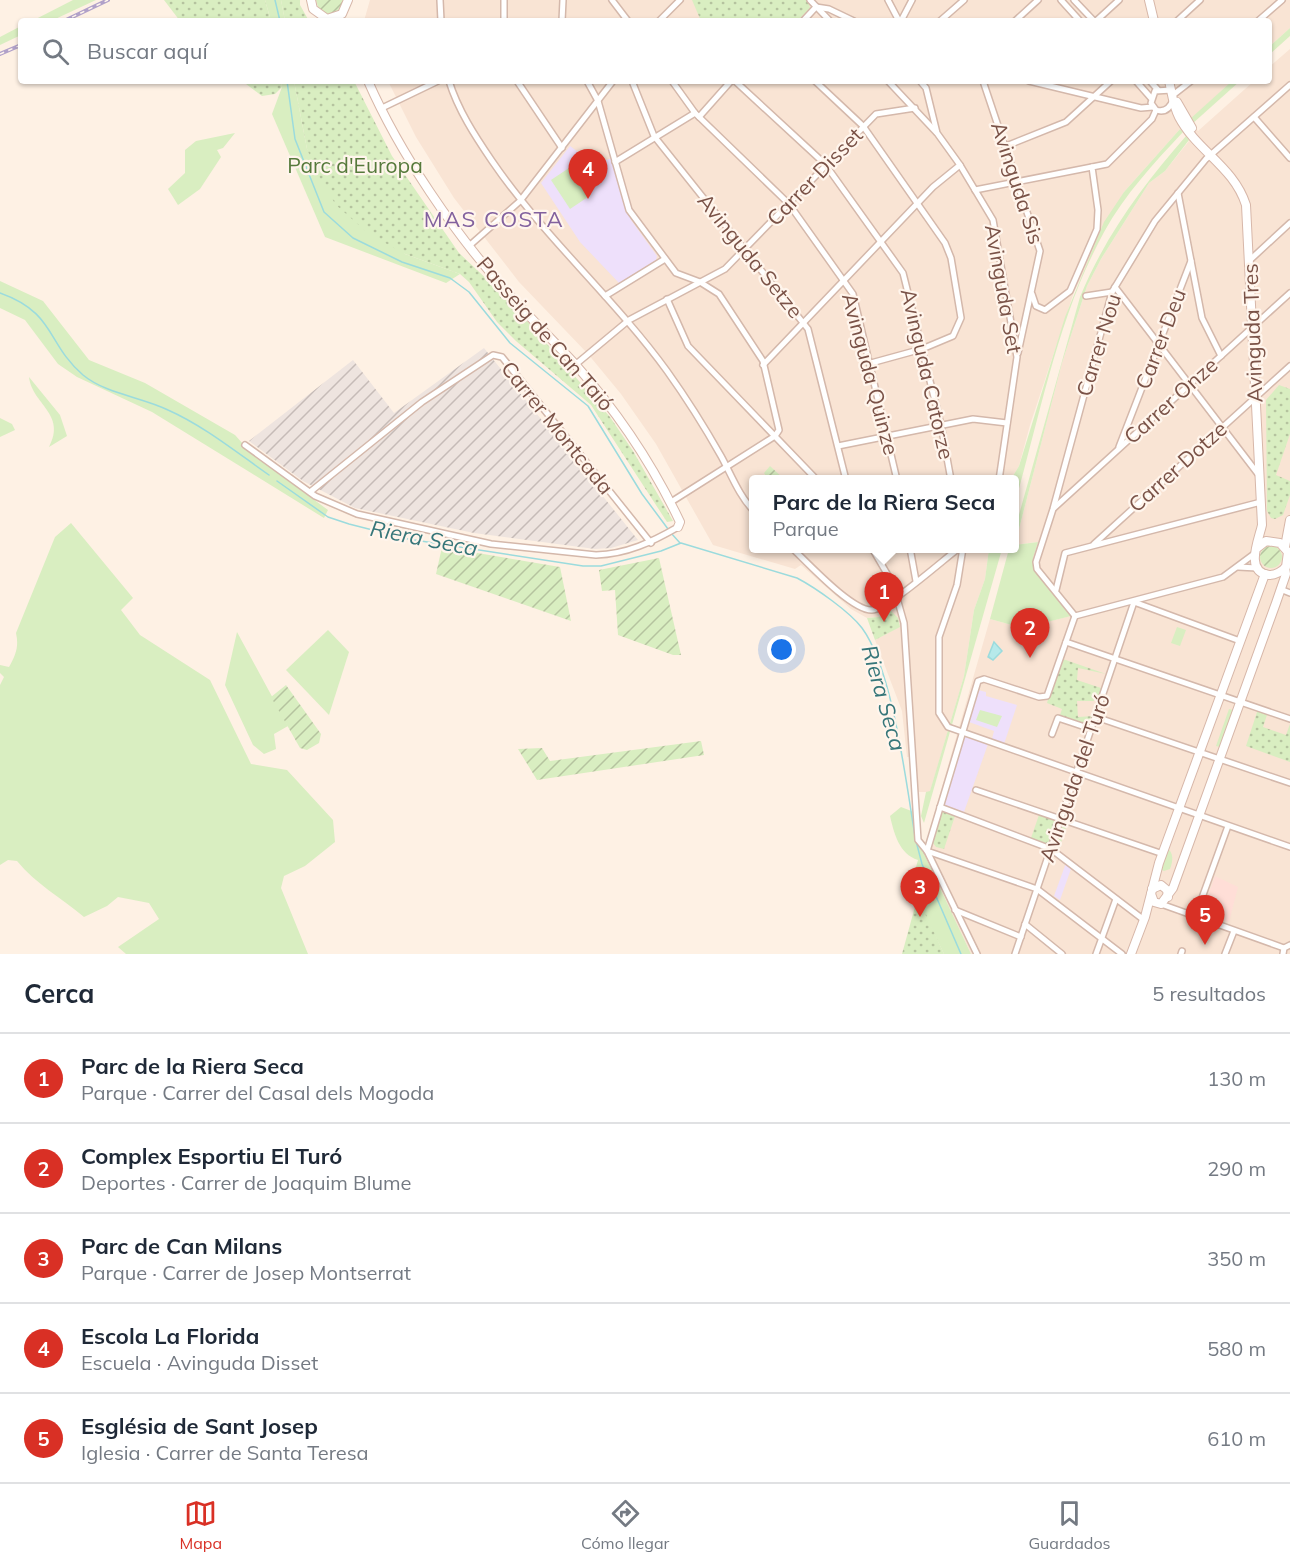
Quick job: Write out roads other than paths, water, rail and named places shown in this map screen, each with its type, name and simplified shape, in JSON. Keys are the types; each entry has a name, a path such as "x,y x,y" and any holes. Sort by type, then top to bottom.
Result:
{"main road":[{"path":"311,0 319,15 325,18"},
{"path":"341,18 348,0"},
{"path":"1149,0 1153,18"},
{"name":"Passeig de Can Taió","path":"370,84 416,170 469,246 508,293 575,365 624,426 671,502 680,522 678,527"},
{"name":"Avinguda Tres","path":"1170,84 1175,106 1184,124 1195,140 1212,153 1231,174 1242,194 1248,216 1262,525 1255,551"},
{"path":"1287,565 1276,574 1264,574 1257,568 1255,551 1263,542 1273,540 1289,523"},
{"path":"1145,919 1173,888 1280,590 1287,565 1289,523"},
{"path":"1262,525 1273,540 1287,549"},
{"path":"1131,954 1145,919 1151,891 1179,808 1264,574"},
{"path":"1151,891 1161,885 1167,890 1167,897"},
{"path":"1151,891 1159,904"}],"street":[{"path":"440,0 441,18"},
{"path":"504,0 504,18"},
{"path":"562,18 563,0"},
{"path":"612,0 626,18"},
{"path":"661,18 672,2 680,0"},
{"path":"810,0 827,18"},
{"path":"888,0 898,18"},
{"path":"902,18 912,0"},
{"path":"943,18 964,0"},
{"path":"1018,18 1038,0"},
{"path":"1060,0 1077,18"},
{"path":"1074,0 1092,18"},
{"path":"1098,18 1119,0"},
{"path":"1179,18 1200,0"},
{"path":"1261,18 1282,0"},
{"path":"806,18 816,7"},
{"path":"816,7 830,9 848,18"},
{"path":"382,108 432,84"},
{"path":"450,84 472,130 520,201 628,320 693,407 749,504"},
{"path":"519,84 562,147"},
{"path":"588,84 598,101 629,210 676,273 700,282 719,294 763,365 779,430 775,436 671,502"},
{"path":"469,246 520,201 611,84"},
{"name":"Avinguda Setze","path":"633,84 656,139 808,329 845,475"},
{"name":"Avinguda Quinze","path":"674,84 697,115 789,204 853,294 896,475"},
{"path":"615,162 697,115 730,84"},
{"name":"Avinguda Catorze","path":"736,84 825,164 903,273 941,424 950,475"},
{"path":"818,84 863,126 919,202 945,243 951,258 961,318 953,336 921,349 871,363"},
{"path":"891,84 937,133"},
{"name":"Avinguda Set","path":"923,84 926,88 937,133 960,165 993,220 1017,357 1000,475"},
{"name":"Avinguda Sis","path":"984,84 1040,251 1017,357"},
{"path":"1041,84 1142,108 1166,110 1173,94 1187,84"},
{"path":"1006,146 1066,122 1107,84"},
{"path":"975,190 1107,164 1152,119 1154,109 1151,98 1139,84"},
{"path":"1153,84 1158,90 1173,94"},
{"name":"Carrer Nou","path":"1075,616 1037,569 1036,562 1053,509 1113,289 1155,221 1212,153 1290,85"},
{"path":"1151,98 1158,90"},
{"name":"Carrer Disset","path":"575,365 628,320 725,269 825,164 880,111 915,108"},
{"path":"1254,117 1290,158"},
{"path":"763,365 919,202 960,165"},
{"path":"1031,293 1036,306 1045,310 1070,291 1077,281 1099,221 1092,167"},
{"path":"1178,193 1202,318 1221,356"},
{"path":"1250,260 1290,222"},
{"path":"605,296 665,259"},
{"name":"Carrer Deu","path":"1118,450 1191,261"},
{"path":"1086,296 1113,289 1260,475"},
{"name":"Carrer Onze","path":"1053,509 1290,293"},
{"path":"668,299 688,346 812,475"},
{"name":"Carrer Montcada","path":"310,492 422,402 493,355 502,357 651,543"},
{"name":"Carrer Dotze","path":"1094,544 1290,366"},
{"path":"838,446 888,434 973,419 1007,423"},
{"path":"245,445 278,473 310,492 357,514 491,544 612,555 651,543 678,527"},
{"path":"1056,590 1065,554 1094,544 1261,502"},
{"path":"925,848 940,807 978,681 984,679 1039,697 1047,696 1075,616 1221,577 1255,551"},
{"path":"797,553 861,608 879,609 955,553"},
{"path":"874,553 898,597 904,623 918,840 925,848 977,954"},
{"path":"911,553 916,581"},
{"path":"961,553 957,585 939,637 939,712 948,728 1290,848"},
{"path":"1236,567 1257,568"},
{"path":"1280,590 1290,593"},
{"path":"1134,602 1240,641"},
{"name":"Avinguda del Turó","path":"1015,954 1134,602"},
{"path":"1066,642 1290,719"},
{"path":"1096,717 1290,783"},
{"path":"1052,734 1058,718 1092,729"},
{"path":"976,790 1163,854"},
{"path":"940,807 1051,849 1145,919"},
{"path":"1195,918 1228,826"},
{"path":"925,848 1037,889 1122,954"},
{"path":"1096,954 1116,899"},
{"path":"1159,904 1234,931 1287,946"},
{"path":"955,910 1021,938"},
{"path":"1026,924 1062,954"},
{"path":"1225,954 1234,931"}],"water":[{"path":"994,642 1002,651 993,660 988,657"}],"waterway":[{"path":"275,0 279,18"},
{"path":"287,84 295,139 324,212 353,238 402,262 450,278 469,292 510,343 588,406 642,494 668,529"},
{"name":"Riera Seca","path":"0,293 18,301 41,319 62,352 83,375 102,387 181,416 269,475"},
{"name":"Riera Seca","path":"277,481 328,517 408,539 583,566 601,566 661,551 681,543 797,578 823,594 849,615 862,628 873,647 882,671 897,728 915,836"},
{"path":"671,533 680,543"},
{"name":"Riera Seca","path":"916,841 922,864 961,954"}],"railway":[{"path":"70,18 108,0"},
{"path":"0,54 18,46"}],"place":[{"name":"Escola La Florida","path":"588,199"},
{"name":"Parc de la Riera Seca","path":"884,622"},
{"name":"Complex Esportiu El Turó","path":"1030,658"},
{"name":"Parc de Can Milans","path":"920,917"},
{"name":"Església de Sant Josep","path":"1205,945"}],"district":[{"name":"MAS COSTA","path":"494,219"}],"park label":[{"name":"Parc d'Europa","path":"355,166"}]}
